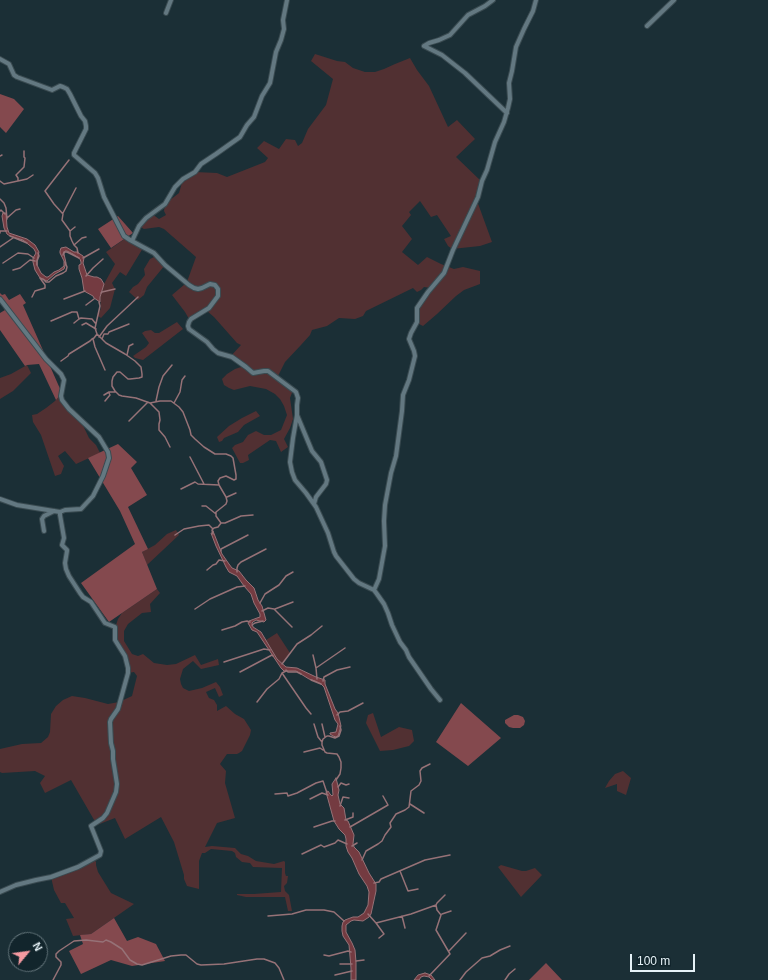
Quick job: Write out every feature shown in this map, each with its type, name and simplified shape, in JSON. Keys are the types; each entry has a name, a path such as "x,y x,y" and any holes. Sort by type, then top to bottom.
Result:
{"street":[{"path":"166,13 171,0"},
{"path":"132,241 139,226 146,218 165,204 175,187 183,179 195,172 201,164 240,137 254,117 262,96 270,83 276,52 282,40 284,29 283,20 287,0"},
{"path":"494,0 468,16 450,35 424,46 442,55 465,73 507,113"},
{"path":"374,590 379,579 385,546 385,505 396,456 402,411 402,398 409,380 415,356 409,339 417,322 417,308 446,270 453,250 478,198 495,142 507,113 510,99 509,83 516,47 534,11 536,0"},
{"path":"647,26 674,0"},
{"path":"0,59 9,64 14,75 17,77 52,90 60,86 67,89 85,121 86,126 74,155 98,178 102,194 124,236 154,253 165,265 194,288 198,289 210,284 215,285 218,296 209,308 188,322 189,329 207,342 218,353 232,357 253,373 268,371 296,392 298,398 296,405 297,415 312,451 321,462 327,480 326,484 316,497 314,504"},
{"path":"0,299 46,359 61,374 64,380 61,396 62,400 69,409 99,437 109,456 103,476 93,496 79,510 65,510 60,512 17,505 0,499"},
{"path":"297,415 292,438 290,462 292,472 296,480 314,504 328,533 336,556 354,579 374,590 384,604 400,642 440,700"},
{"path":"44,531 42,519 44,516 54,511"},
{"path":"0,892 16,885 50,877 78,866 100,855 101,851 91,826 103,818 107,813 116,792 117,784 111,743 110,722 118,709 128,668 124,656 115,640 115,627 106,623 98,614 91,602 83,598 69,576 65,563 67,550 62,545 64,538 60,512"}],"shaded area":[{"path":"315,54 345,62 353,68 365,72 375,72 410,58 429,86 448,127 457,120 475,139 456,157 481,181 476,198 492,242 480,246 452,249 448,246 444,239 451,236 437,215 431,217 420,201 409,212 411,215 402,226 412,239 402,252 418,265 427,257 454,269 463,267 480,271 480,284 464,290 423,326 415,322 415,314 431,288 424,287 417,292 413,288 366,311 363,316 355,319 339,318 327,326 312,330 310,335 285,362 277,378 293,390 290,398 293,419 284,439 288,447 281,452 276,441 270,440 248,455 249,460 240,463 232,448 243,442 248,435 256,431 264,435 271,435 281,430 287,415 284,406 275,394 266,389 250,386 234,390 224,385 222,379 227,374 244,366 230,357 241,345 237,343 207,311 193,321 189,319 172,295 185,284 196,257 164,229 159,227 144,229 139,226 152,214 159,219 166,215 164,211 165,204 179,193 183,179 195,172 217,173 227,177 265,162 268,158 257,148 264,141 279,149 286,139 295,140 298,146 302,143 308,129 326,105 333,79 311,61"},
{"path":"0,94 14,99 24,109 6,133 0,127"},
{"path":"3,213 6,213 9,233 27,239 35,245 39,252 37,265 41,273 46,277 64,266 64,261 60,253 61,248 66,247 83,256 83,263 87,275 101,279 104,284 100,302 84,291 79,269 79,265 81,264 80,259 67,251 65,251 64,254 66,263 64,269 47,281 40,278 35,270 33,262 33,258 36,253 34,249 23,240 7,234 4,228"},
{"path":"118,216 133,233 111,248 98,229"},
{"path":"126,238 143,248 126,276 120,272 112,283 115,289 110,308 101,318 98,316 101,308 100,297 104,284 115,264 106,252"},
{"path":"156,256 165,265 147,287 144,295 138,300 129,292 145,275 144,269 150,259"},
{"path":"0,293 2,295 5,294 9,300 20,294 26,303 23,305 61,391 56,400 39,364 25,366 0,330 0,313 5,310 0,302"},
{"path":"177,322 183,329 143,360 133,356 146,347 149,343 142,333 151,330 155,333 159,333"},
{"path":"27,365 31,373 13,391 0,399 0,378"},
{"path":"60,395 80,419 89,438 96,445 100,453 76,464 65,451 58,456 64,466 61,474 55,476 41,435 33,422 32,415 37,414 46,408"},
{"path":"256,411 260,416 244,425 238,432 224,438 219,442 217,437 229,426"},
{"path":"118,444 137,462 131,468 147,495 128,507 148,549 142,552 157,589 109,622 81,583 135,544 120,511 88,458"},
{"path":"176,530 179,535 147,565 142,552 155,545 167,534"},
{"path":"213,531 222,554 229,564 232,568 239,571 254,588 266,620 264,622 256,620 252,623 253,627 261,632 277,659 286,667 297,668 325,680 325,684 338,713 341,726 338,736 336,737 330,734 336,732 338,724 335,720 324,687 296,671 284,671 257,632 252,630 248,623 249,621 260,617 260,614 251,594 237,576 229,572 226,567 211,533 213,533"},
{"path":"157,589 160,593 150,604 151,612 142,613 128,624 124,631 124,641 132,654 138,656 143,654 154,663 167,665 176,664 195,655 201,665 218,659 219,665 201,669 193,661 183,669 180,679 181,684 183,688 189,691 202,688 216,682 223,695 219,697 215,688 206,692 209,698 214,700 217,705 217,711 226,706 235,714 244,719 251,730 242,751 237,754 227,754 220,764 226,771 225,783 235,818 217,823 205,847 212,846 235,848 241,854 256,861 274,864 284,861 285,873 286,876 288,876 287,883 284,886 285,891 289,895 292,911 288,911 285,897 246,897 237,895 281,892 282,868 253,867 250,863 242,862 232,851 211,849 205,853 202,853 199,861 199,889 187,886 174,842 161,817 125,839 115,818 97,825 71,780 45,793 40,783 45,776 35,771 0,772 0,749 22,744 41,743 48,737 50,732 51,714 56,706 63,700 72,696 108,704 119,702 132,696 137,676 134,672 128,673 124,658 115,642 114,631 118,619 122,613"},
{"path":"277,633 290,653 282,663 277,659 266,640"},
{"path":"461,703 501,738 468,766 436,742"},
{"path":"373,713 381,737 399,727 412,730 414,741 409,746 393,750 380,751 366,723 368,715"},
{"path":"514,715 523,717 525,721 524,725 520,728 509,727 505,723 505,720"},
{"path":"623,771 631,778 626,795 617,791 617,784 605,788 615,774"},
{"path":"336,778 340,804 344,808 346,820 348,821 354,835 354,847 359,852 376,884 376,891 369,917 363,921 351,921 346,925 346,932 355,950 356,980 351,980 349,945 343,936 342,926 345,920 358,917 364,913 368,905 369,892 348,852 345,835 334,821 326,792 328,791 332,796 333,795 332,784"},
{"path":"94,859 98,872 111,893 134,904 91,934 73,936 66,919 74,918 65,903 61,903 54,890 51,877"},
{"path":"501,865 522,871 535,868 542,875 521,897 498,867"},
{"path":"114,918 127,941 138,937 156,944 165,961 132,966 111,960 81,974 69,951 83,944 80,935 91,934"},
{"path":"546,963 562,980 529,980"},
{"path":"425,973 431,975 435,980 424,976 419,980 414,980 418,975"}],"waterway":[{"path":"18,181 16,175 24,167 24,151"},
{"path":"69,160 45,191 63,214 62,220 70,231 70,236 77,248 78,253"},
{"path":"0,181 4,184 27,179 33,175"},
{"path":"63,213 76,188"},
{"path":"0,199 6,208 7,219"},
{"path":"7,218 16,210 20,209"},
{"path":"0,211 1,210 5,214"},
{"path":"70,231 75,227"},
{"path":"0,233 0,231 7,231"},
{"path":"10,236 27,243"},
{"path":"74,245 82,238 86,237"},
{"path":"0,247 13,238"},
{"path":"83,258 99,249"},
{"path":"63,255 64,252 67,252 79,258"},
{"path":"3,263 18,253 28,254 34,258"},
{"path":"37,265 39,256 38,253"},
{"path":"86,276 103,259"},
{"path":"13,270 20,268 30,260 35,261"},
{"path":"43,279 46,282 49,282 56,276 66,271 67,267 65,262"},
{"path":"32,297 35,291 45,288 45,285 40,278 42,279"},
{"path":"101,293 115,289"},
{"path":"64,299 85,291"},
{"path":"99,337 107,326 138,297"},
{"path":"86,305 94,299"},
{"path":"99,302 100,306 95,328 97,334 106,343 125,354 141,367 142,377 139,378 128,379 120,372 117,372 112,381 112,386 115,391 119,395 136,398 150,403 171,401 183,412 191,435 195,439 215,454 226,454 233,458 236,479 234,480 226,476 220,478 218,481 227,501 226,504 216,512 216,516 221,523 218,527 212,530 213,534"},
{"path":"51,321 72,312 77,312 79,319 92,319 96,324"},
{"path":"74,323 79,319"},
{"path":"82,325 86,323 96,329"},
{"path":"102,339 104,334 108,334 109,332 129,324"},
{"path":"61,361 69,354 90,341 97,334"},
{"path":"93,339 105,370"},
{"path":"127,355 129,346 133,344"},
{"path":"156,401 163,376 172,365"},
{"path":"174,403 180,392 182,380 185,376"},
{"path":"104,395 109,392 116,392"},
{"path":"105,401 110,395 109,393"},
{"path":"129,421 148,402"},
{"path":"150,403 159,412 159,430 165,437 170,447"},
{"path":"190,457 204,484"},
{"path":"181,489 195,482 198,484 219,485"},
{"path":"227,497 236,493"},
{"path":"202,506 206,506 216,514"},
{"path":"221,523 225,523 241,516 253,515"},
{"path":"175,535 184,529 199,526 209,525 213,529"},
{"path":"221,551 221,549 248,535"},
{"path":"237,572 238,565 241,562 266,549"},
{"path":"207,570 219,560 225,561"},
{"path":"260,603 265,594 279,585 286,576 293,572"},
{"path":"195,609 210,599 237,587 245,586"},
{"path":"275,609 293,602"},
{"path":"262,611 268,608 274,609 292,627"},
{"path":"252,625 263,621"},
{"path":"222,630 242,622 250,622"},
{"path":"282,664 297,644 322,626"},
{"path":"317,679 316,668 345,648"},
{"path":"224,662 264,649 270,650"},
{"path":"240,672 272,655 273,656"},
{"path":"313,655 316,668"},
{"path":"323,681 324,677 337,670 350,667"},
{"path":"286,670 288,672 297,672 301,674"},
{"path":"257,702 267,689 279,679 282,673 286,671"},
{"path":"282,673 311,714"},
{"path":"311,680 321,684"},
{"path":"337,715 340,712 348,711 363,703"},
{"path":"314,724 318,737 322,742"},
{"path":"322,724 325,737"},
{"path":"336,780 340,774 341,762 337,754 325,752 322,742 327,736 335,738 339,736 341,730 340,726"},
{"path":"304,752 320,748 323,750"},
{"path":"362,860 366,851 382,841 391,827 390,823 396,814 409,807 411,791 419,785 421,781 420,771 422,768 430,764"},
{"path":"275,794 287,793 288,796 323,781 327,793"},
{"path":"338,787 341,783 346,785 349,784"},
{"path":"310,799 322,793 328,795"},
{"path":"350,827 388,805 383,796"},
{"path":"340,806 343,797 349,798"},
{"path":"410,804 424,813"},
{"path":"345,820 353,817 353,813"},
{"path":"314,827 335,821"},
{"path":"302,854 321,845 324,847 335,843 338,840 347,844"},
{"path":"352,846 357,843"},
{"path":"374,883 425,860 450,855"},
{"path":"400,871 408,891 418,889"},
{"path":"368,914 376,923 411,914 436,905 445,895"},
{"path":"429,976 450,954 436,930 441,915 437,910 436,905"},
{"path":"268,916 292,914 306,910 324,910 334,912 344,921"},
{"path":"442,914 451,911"},
{"path":"402,916 405,928"},
{"path":"376,923 384,934 379,938"},
{"path":"449,951 466,933"},
{"path":"53,980 61,965 61,962 56,957 56,954 74,941 86,940 103,942 106,940 111,942 122,949 130,960 142,965 171,956 181,955 186,955 197,964 201,965 264,959 275,963 284,980"},
{"path":"460,980 466,972 482,958 490,956 510,946"},
{"path":"324,955 329,956 348,951 351,952"},
{"path":"356,961 364,960"},
{"path":"340,964 352,964"},
{"path":"505,980 515,969"},
{"path":"335,975 352,971"}]}
